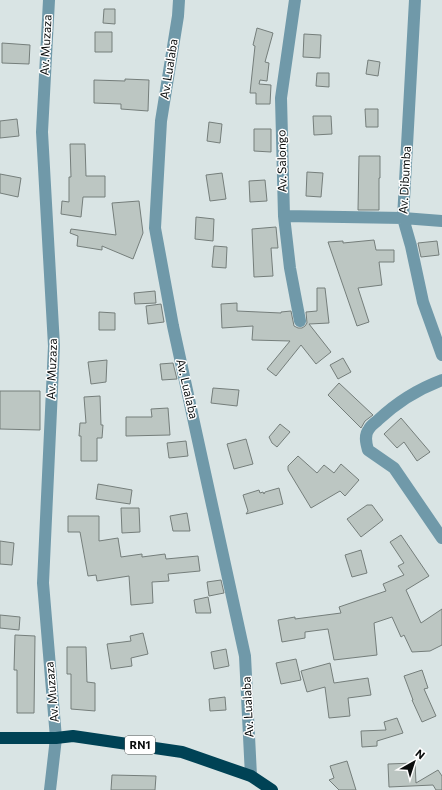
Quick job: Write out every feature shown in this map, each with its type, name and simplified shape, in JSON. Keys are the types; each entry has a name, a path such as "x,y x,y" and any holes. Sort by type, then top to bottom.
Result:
{"highway":[{"name":"RN1","path":"0,738 56,738 73,736 182,752 251,776 272,790"}],"street":[{"name":"Av. Muzaza","path":"49,0 42,132 54,346 43,583 56,738 50,790"},
{"name":"Av. Lualaba","path":"179,0 178,16 161,121 155,228 173,326 245,656 251,776"},
{"name":"Av. Salongo","path":"295,0 281,98 284,216 290,268 300,321"},
{"name":"Av. Dibumba","path":"415,0 403,218 411,246 423,302 442,355"},
{"path":"284,216 442,220"},
{"path":"442,380 405,398 384,414 368,429 366,439 368,450 394,468 442,538"}],"building":[{"path":"104,9 115,9 115,24 103,23"},
{"path":"257,28 273,33 265,62 269,63 267,81 260,80 259,84 271,85 270,104 256,104 256,93 250,93 255,46 253,45"},
{"path":"95,32 112,32 112,52 95,52"},
{"path":"304,34 321,35 320,58 303,57"},
{"path":"2,43 30,45 29,64 2,63"},
{"path":"368,60 380,62 378,76 366,74"},
{"path":"317,73 329,73 329,87 316,86"},
{"path":"125,79 149,80 148,111 121,109 121,104 94,103 94,80 125,81"},
{"path":"365,109 378,109 378,127 366,127"},
{"path":"313,116 331,116 332,134 314,135"},
{"path":"17,119 19,136 0,138 0,121"},
{"path":"209,122 222,124 220,143 207,141"},
{"path":"254,129 271,129 271,152 254,151"},
{"path":"70,144 85,144 86,176 105,176 105,197 83,197 81,217 61,214 62,201 69,202 69,177 71,177"},
{"path":"359,156 380,156 379,210 358,210"},
{"path":"307,172 323,173 321,197 306,196"},
{"path":"222,173 226,199 210,201 206,175"},
{"path":"0,174 21,178 18,197 0,193"},
{"path":"265,180 267,201 250,202 249,181"},
{"path":"139,201 143,233 133,259 102,246 102,250 77,246 78,236 70,233 71,229 116,235 112,203"},
{"path":"196,217 214,219 213,241 195,239"},
{"path":"276,227 278,248 271,248 273,276 254,277 252,229"},
{"path":"374,240 376,250 394,250 394,262 379,262 382,285 358,288 369,322 357,326 328,242 343,241 343,243"},
{"path":"437,241 439,255 421,257 418,243"},
{"path":"214,246 227,247 226,268 212,267"},
{"path":"317,288 325,288 329,323 309,324 331,352 316,364 301,345 276,376 267,369 290,341 252,340 253,326 222,328 221,304 237,303 237,311 281,313 291,311 294,326 302,328 307,323 306,312 317,311"},
{"path":"155,291 156,303 135,304 134,293"},
{"path":"161,304 164,322 148,324 146,306"},
{"path":"99,312 115,313 115,330 99,330"},
{"path":"343,358 351,372 338,379 330,365"},
{"path":"107,360 106,382 91,384 88,362"},
{"path":"173,363 177,379 162,380 160,364"},
{"path":"339,383 373,415 365,421 361,428 328,395"},
{"path":"213,388 239,390 237,406 211,403"},
{"path":"0,391 40,391 40,430 0,429"},
{"path":"100,396 101,425 103,425 102,438 97,438 97,461 81,461 81,436 79,436 80,423 86,423 84,397"},
{"path":"168,408 170,435 126,436 126,417 152,417 151,409"},
{"path":"401,418 430,452 417,461 404,442 397,448 384,434"},
{"path":"280,424 290,432 277,447 272,443 269,437"},
{"path":"246,439 253,464 234,469 227,444"},
{"path":"186,441 188,456 169,458 167,443"},
{"path":"298,456 317,473 324,465 334,473 341,464 359,480 345,496 340,491 311,508 288,470 288,466"},
{"path":"98,484 132,490 130,504 96,499"},
{"path":"279,488 283,504 246,514 248,511 243,495 259,490 260,493 263,492 264,494 265,492"},
{"path":"367,505 372,505 383,520 361,537 347,519"},
{"path":"121,508 139,508 140,532 122,533"},
{"path":"187,513 190,531 173,531 170,516"},
{"path":"68,516 99,516 99,541 118,538 121,557 142,554 142,557 165,554 166,559 198,556 200,571 168,574 169,581 152,582 153,603 131,605 129,576 97,581 96,575 88,576 80,532 68,532"},
{"path":"401,535 429,576 406,590 421,623 442,609 442,645 430,651 412,652 404,635 401,637 392,617 374,623 377,655 334,660 328,629 305,632 305,638 282,642 278,620 341,613 339,607 386,591 383,584 404,575 398,566 404,563 390,542"},
{"path":"0,541 14,543 12,565 0,564"},
{"path":"361,550 367,573 352,577 345,555"},
{"path":"221,580 224,593 209,596 207,582"},
{"path":"208,597 211,613 196,613 194,600"},
{"path":"0,615 20,617 19,630 0,628"},
{"path":"143,633 148,654 131,658 132,666 111,669 107,644 131,641 130,636"},
{"path":"15,635 35,636 34,713 17,713 17,670 14,670"},
{"path":"67,647 86,647 87,682 95,683 95,711 71,709 71,674 67,674"},
{"path":"226,649 229,666 214,669 211,652"},
{"path":"296,659 301,680 281,684 276,663"},
{"path":"330,663 334,683 368,678 371,695 348,698 350,716 329,718 325,687 307,692 301,671"},
{"path":"422,670 428,688 424,689 436,716 422,722 412,700 404,676"},
{"path":"225,697 226,710 210,711 209,699"},
{"path":"397,718 403,733 377,741 377,746 362,747 361,731 386,730 384,722"},
{"path":"347,761 356,790 339,790 329,780 334,778 330,766"},
{"path":"415,763 416,783 438,770 442,776 442,790 436,790 433,785 389,787 388,764"},
{"path":"112,775 156,776 155,790 111,790"}]}
